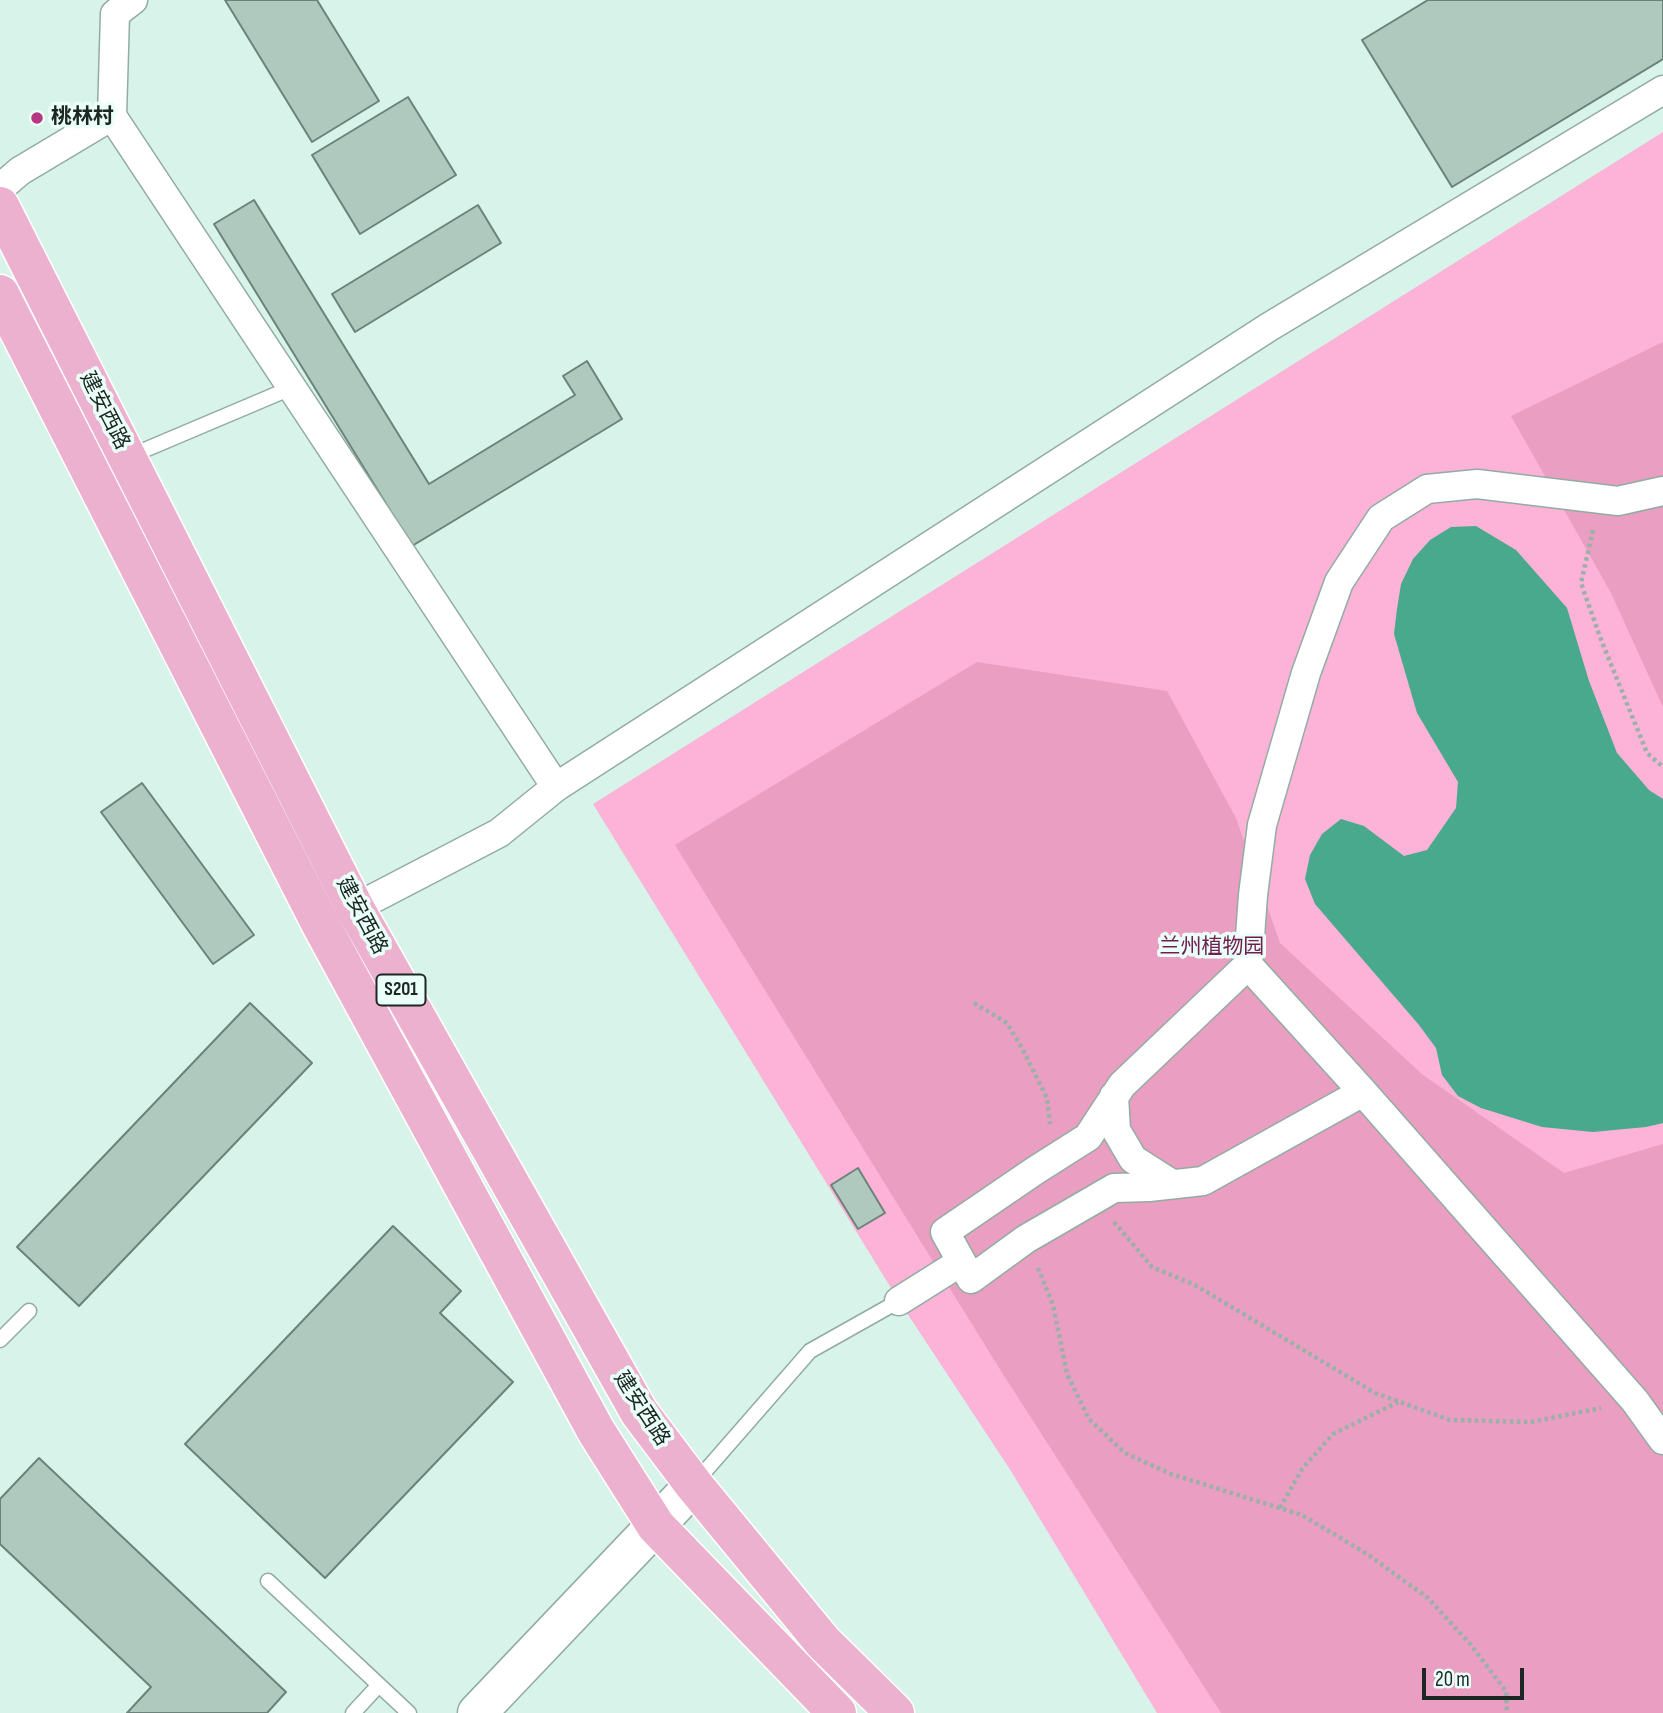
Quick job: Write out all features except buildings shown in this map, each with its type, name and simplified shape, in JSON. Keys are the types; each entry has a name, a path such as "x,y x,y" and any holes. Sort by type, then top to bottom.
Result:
{"main road":[{"name":"建安西路","path":"0,206 355,908 639,1412 694,1485 823,1642 895,1713"},
{"name":"建安西路","path":"0,294 320,923 596,1431 656,1526 837,1713"}],"street":[{"path":"133,0 115,14 112,117 556,787"},
{"path":"320,923 355,908 499,833 556,787 1269,327 1663,90"},
{"path":"0,188 20,172 112,117"},
{"path":"1363,1092 1203,1181 1114,1188 1026,1239 971,1279 945,1232 1088,1138 1122,1085 1248,965 1262,825 1306,673 1339,582 1381,518 1427,489 1477,484 1618,501 1663,491"},
{"path":"1248,965 1635,1401 1663,1440"},
{"path":"1114,1096 1116,1130 1133,1159 1172,1184"},
{"path":"899,1301 961,1262"},
{"path":"477,1713 694,1485"}],"lane":[{"path":"127,457 291,388"},
{"path":"694,1485 810,1351 899,1301"},
{"path":"0,1340 29,1311"},
{"path":"268,1581 409,1713"},
{"path":"353,1713 379,1686"}],"path":[{"path":"1600,499 1581,583 1647,753 1663,767"},
{"path":"974,1003 1007,1023 1047,1098 1050,1125 1036,1170"},
{"path":"1095,1199 1152,1267 1195,1285 1375,1393 1399,1402 1450,1420 1531,1422 1635,1401"},
{"path":"1026,1239 1053,1305 1067,1374 1089,1419 1125,1453 1171,1474 1302,1515 1367,1554 1428,1598 1470,1644 1506,1691 1507,1713"},
{"path":"1280,1508 1303,1469 1333,1434 1399,1402"}],"green space":[{"name":"兰州植物园","path":"1663,132 1663,1713 1157,1713 1011,1471 899,1301 593,804"},
{"path":"1663,342 1663,707 1611,593 1511,416"},
{"path":"977,662 1167,691 1236,818 1280,943 1423,1075 1564,1173 1663,1144 1663,1713 1221,1713 1001,1371 675,845"}],"shaded area":[{"path":"1476,526 1516,550 1567,608 1589,681 1617,753 1649,790 1663,799 1663,1123 1593,1132 1542,1127 1481,1108 1458,1096 1442,1075 1436,1048 1315,904 1305,879 1310,855 1322,834 1341,819 1364,826 1404,856 1427,850 1456,808 1458,782 1417,713 1394,634 1401,584 1413,559 1430,540 1451,527"}],"place":[{"name":"桃林村","path":"37,118"}]}
